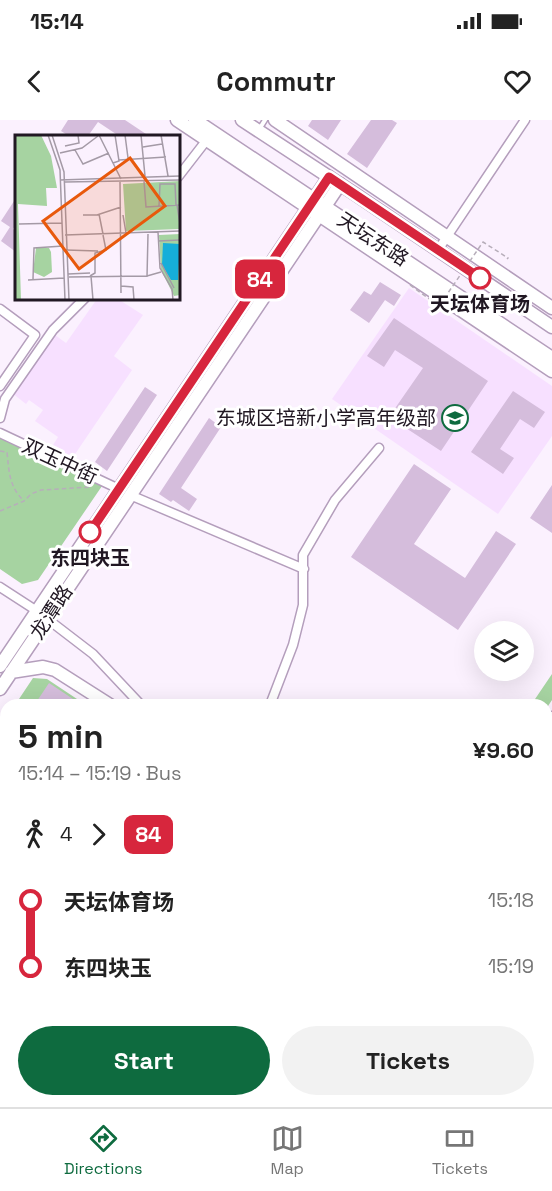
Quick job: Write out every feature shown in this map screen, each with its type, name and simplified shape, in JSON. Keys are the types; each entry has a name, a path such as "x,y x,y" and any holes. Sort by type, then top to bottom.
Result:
{"street":[{"path":"177,120 209,136 180,174"},
{"name":"天坛东路","path":"195,120 209,136 552,358"},
{"name":"天坛东路","path":"242,120 552,327"},
{"path":"275,120 552,308"},
{"path":"438,249 525,120"},
{"name":"龙潭路","path":"0,689 5,669 124,492 311,204 334,180"},
{"name":"龙潭路","path":"124,492 322,211 334,180"},
{"path":"322,211 552,371"},
{"path":"0,418 5,399 53,330 83,300"},
{"path":"0,309 35,335 0,386"},
{"name":"双玉中街","path":"0,433 124,492 304,569"},
{"path":"272,699 293,645 303,605 303,555 336,500 379,448"},
{"path":"0,587 42,615 93,654 136,699"},
{"path":"5,669 43,667 55,670 101,699"},
{"path":"126,688 139,699"}],"lane":[{"path":"258,131 265,120"}],"path":[{"path":"410,285 439,306 483,242 507,259"},
{"path":"0,451 7,452 10,481 16,493 24,501"},
{"path":"0,511 24,501 31,494 41,490 94,487 101,480"}],"shaded area":[{"name":"东城区培新小学高年级部","path":"409,288 552,386 552,436 498,514 332,399"},
{"path":"96,300 120,300 143,315 114,356 132,370 69,463 50,450 58,437 35,421 43,410 29,400 26,404 12,393 55,335 66,343"}],"green space":[{"path":"0,438 102,486 38,580 22,584 0,569"},
{"path":"552,674 552,699 535,699"},
{"path":"33,678 47,679 77,699 19,699"}],"building":[{"path":"68,120 125,120 148,135 118,135 98,122 89,135 67,135 61,131"},
{"path":"312,120 341,120 328,140 308,126"},
{"path":"371,120 392,120 397,123 367,168 347,154"},
{"path":"15,200 13,229 15,230 15,251 1,241 10,227 1,221"},
{"path":"380,282 401,295 394,306 385,300 369,323 350,310 364,291 371,295"},
{"path":"394,318 488,381 441,451 389,417 423,368 395,350 384,367 367,356"},
{"path":"145,387 157,395 107,471 95,462"},
{"path":"513,391 545,412 534,428 520,419 500,449 514,458 503,474 471,452"},
{"path":"209,418 221,427 181,488 197,499 189,511 159,494"},
{"path":"414,464 451,489 414,544 465,578 496,531 516,544 458,630 351,557"},
{"path":"552,485 552,533 530,518"},
{"path":"49,683 73,699 38,699"}],"bus line":[{"name":"84","path":"90,532 329,177 480,278"}],"place":[{"name":"天坛体育场","path":"480,278"},
{"name":"东城区培新小学高年级部","path":"455,418"},
{"name":"东四块玉","path":"90,532"}]}
